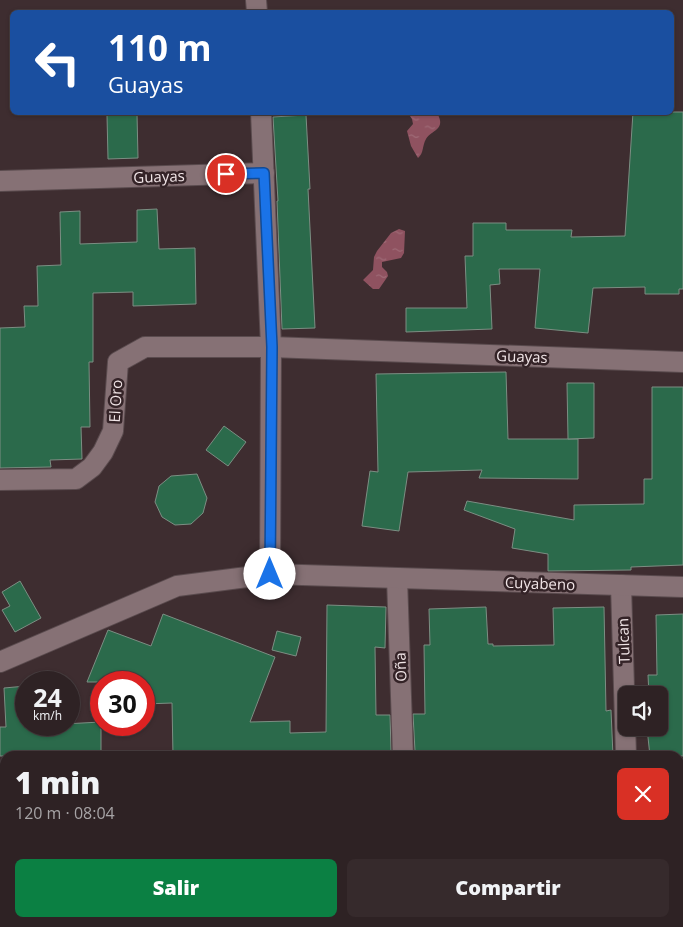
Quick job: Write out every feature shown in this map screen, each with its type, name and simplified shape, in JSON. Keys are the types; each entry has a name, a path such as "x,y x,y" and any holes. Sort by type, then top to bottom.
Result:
{"street":[{"path":"261,115 272,347 270,574"},
{"name":"Guayas","path":"0,181 264,173"},
{"name":"El Oro","path":"0,480 76,479 92,467 103,452 113,431 118,362 145,347 272,347"},
{"name":"Guayas","path":"272,347 683,362"},
{"name":"Cuyabeno","path":"0,662 177,586 270,574 683,587"},
{"name":"Oña","path":"398,578 403,751"},
{"name":"Tulcan","path":"621,585 626,751"}],"water":[{"path":"409,115 438,115 440,119 439,126 426,139 418,158 411,146 407,131 413,124"},
{"path":"399,229 405,231 404,253 401,258 382,262 382,267 388,276 379,289 373,289 363,280 373,270 374,257 377,251 391,233"}],"building":[{"path":"674,112 683,112 683,289 679,289 679,294 645,294 645,287 593,288 588,333 535,328 540,269 499,269 500,284 490,285 492,329 406,332 406,308 467,308 465,256 473,256 473,223 506,223 506,230 572,230 571,237 625,236 633,115 674,115"},
{"path":"107,115 137,115 138,158 108,159"},
{"path":"306,115 315,328 282,329 273,117"},
{"path":"157,209 159,249 195,248 196,304 133,306 133,292 93,293 93,362 89,362 90,427 81,427 82,459 50,460 51,467 0,468 0,328 25,327 24,306 38,306 37,266 61,265 60,212 80,211 80,244 137,242 137,210"},
{"path":"506,372 508,439 578,439 578,479 479,478 482,470 408,472 399,531 362,526 370,471 378,472 376,374"},
{"path":"567,383 594,383 594,438 568,439"},
{"path":"652,387 683,387 683,565 631,567 631,570 548,571 548,554 512,548 515,529 464,510 467,501 574,520 574,505 644,504 644,479 652,479"},
{"path":"224,426 246,442 228,466 206,450"},
{"path":"197,474 207,498 203,513 191,524 175,525 162,517 155,502 159,486 171,476"},
{"path":"20,581 41,618 15,632 2,610 10,606 2,592"},
{"path":"327,605 386,607 385,648 375,647 376,715 390,715 391,751 173,751 172,703 155,704 155,671 91,671 108,630 151,646 163,614 275,657 250,722 290,721 290,733 326,732"},
{"path":"486,607 488,644 493,644 493,646 554,645 553,608 604,607 606,711 611,710 613,751 415,751 413,714 425,714 424,645 430,645 429,609"},
{"path":"683,614 683,751 649,751 648,736 668,736 668,686 649,686 648,675 657,675 656,615"},
{"path":"277,631 301,637 296,656 272,650"},
{"path":"15,687 15,736 80,736 80,723 90,723 90,736 101,736 101,751 0,751 0,727 6,727 4,688"}],"route":[{"path":"226,174 264,173 272,347 270,574"}]}
